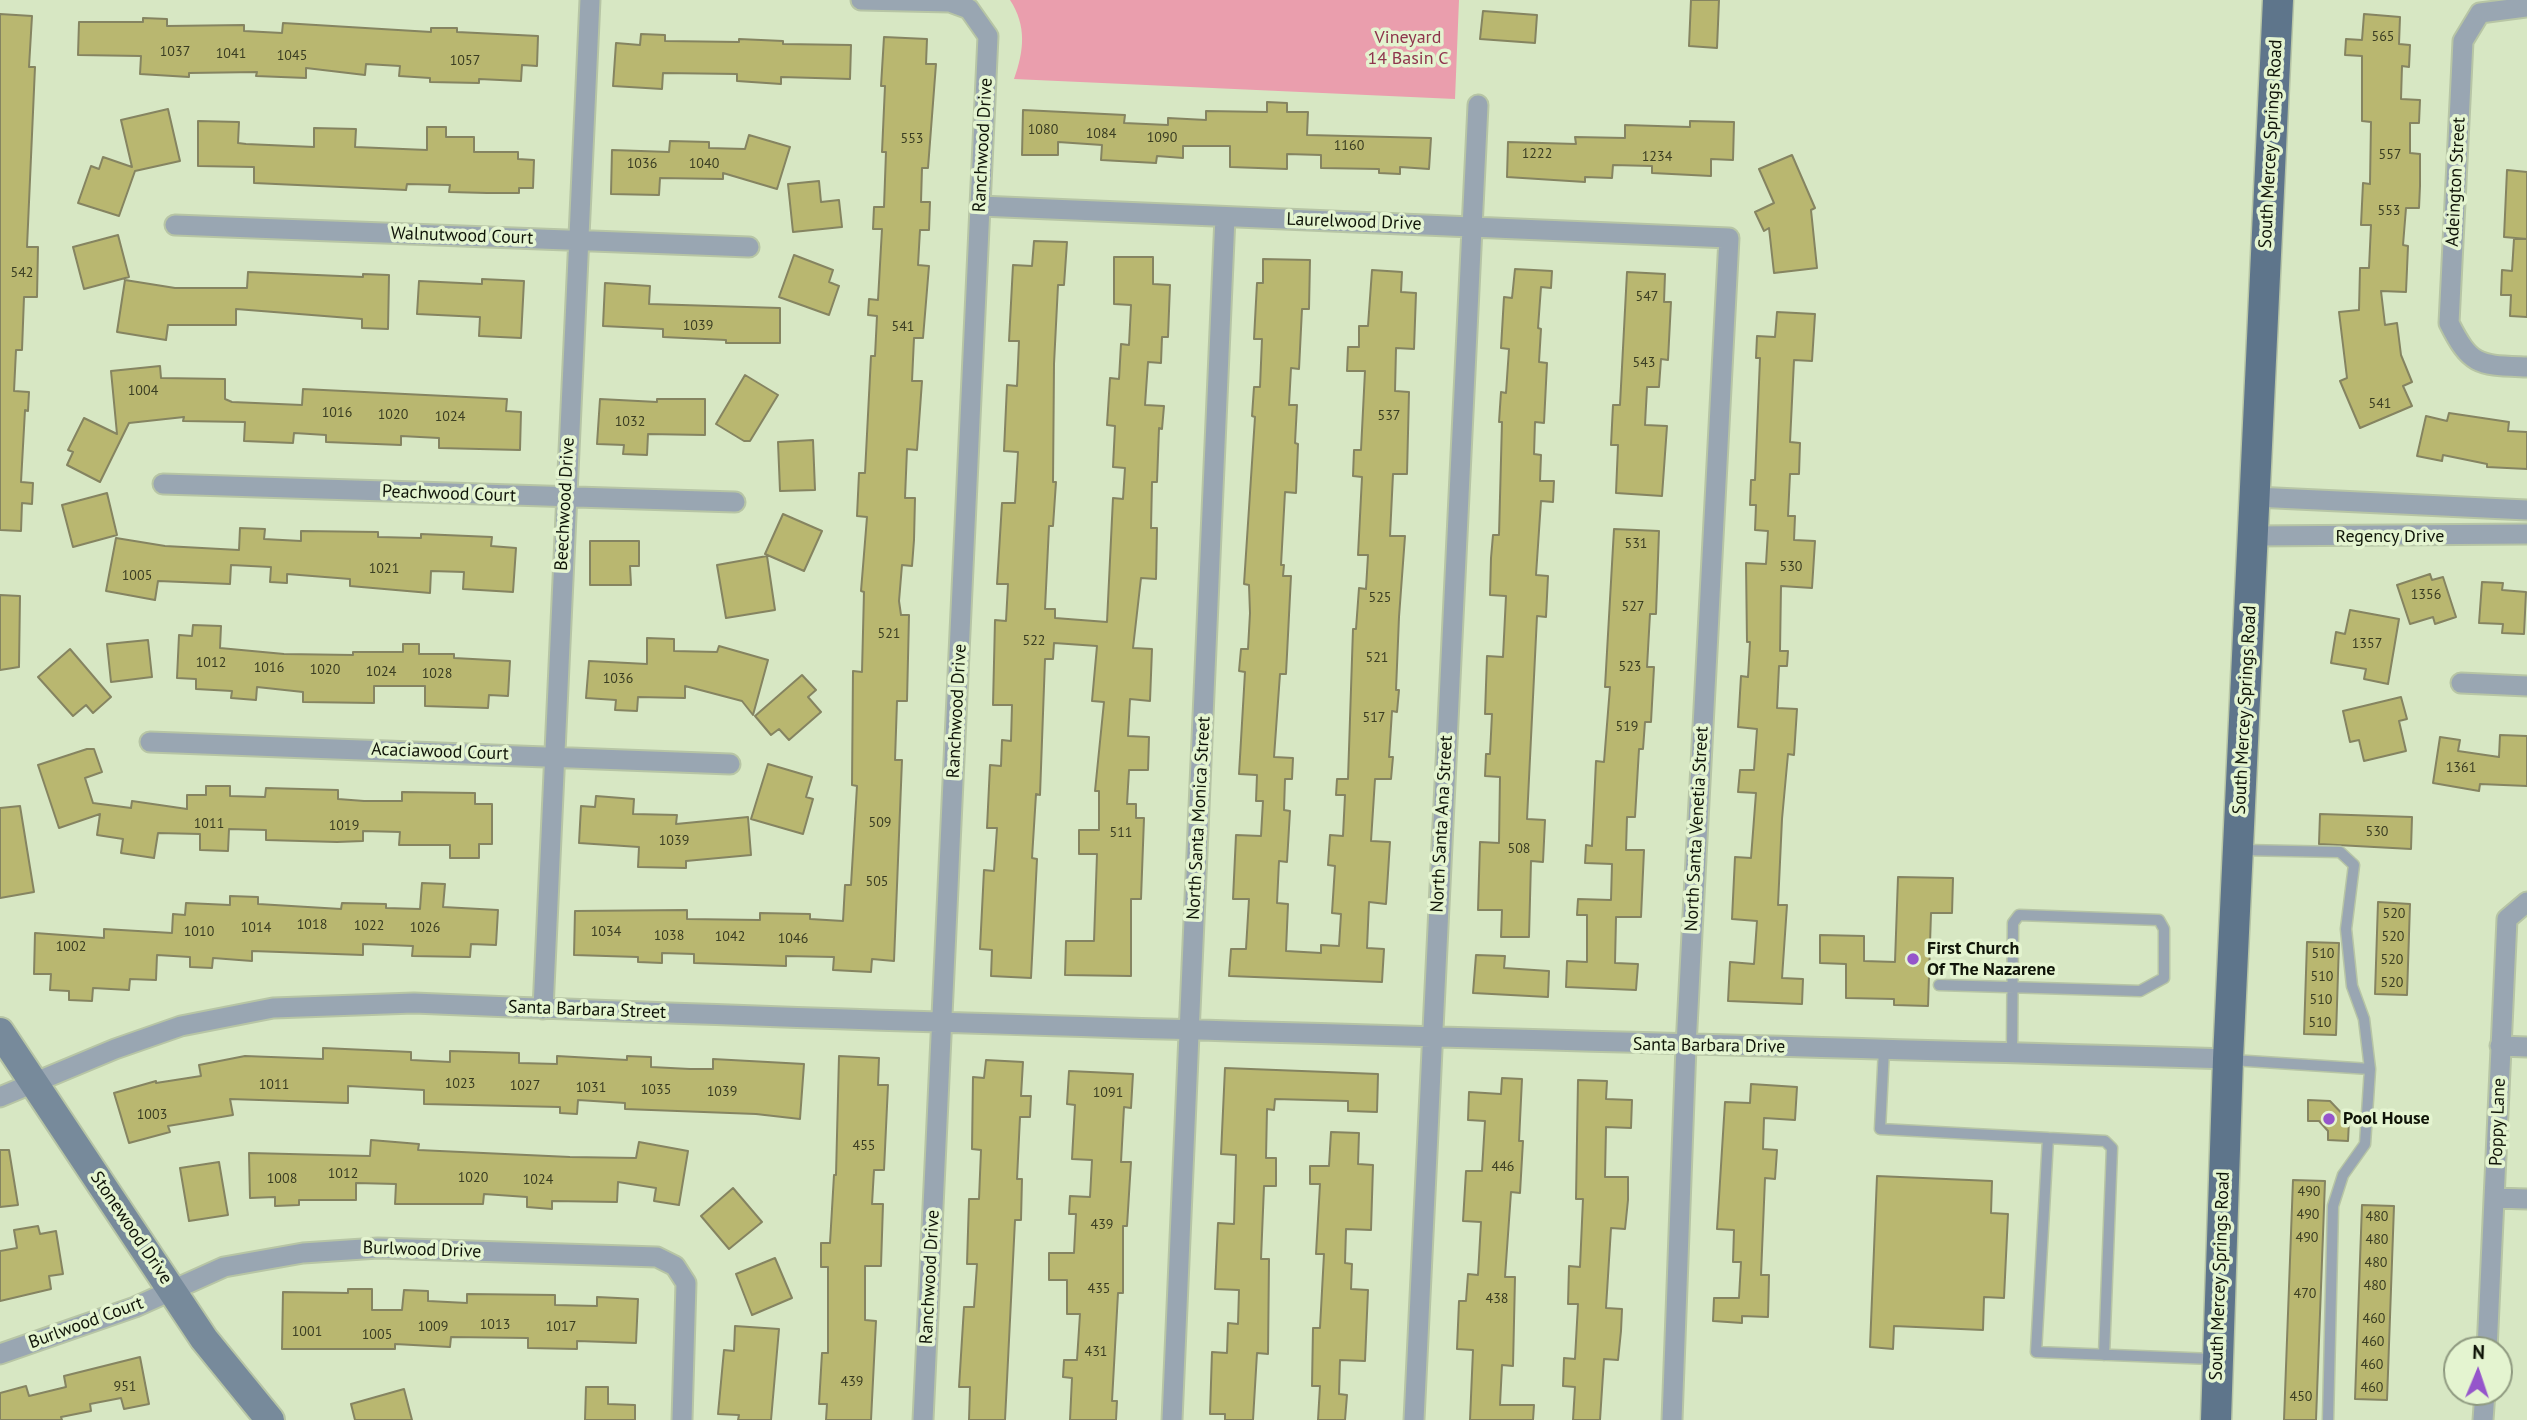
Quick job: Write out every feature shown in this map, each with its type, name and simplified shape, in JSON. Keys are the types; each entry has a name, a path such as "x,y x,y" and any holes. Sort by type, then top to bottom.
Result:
{"main road":[{"name":"South Mercey Springs Road","path":"2216,1420 2228,1059 2278,0"}],"street":[{"name":"Beechwood Drive","path":"543,1009 590,0"},
{"name":"Ranchwood Drive","path":"860,0 950,2 969,9 988,36 923,1420"},
{"name":"Adeington Street","path":"2527,7 2480,13 2463,41 2449,323 2464,353 2490,365 2527,367"},
{"name":"North Santa Ana Street","path":"1414,1420 1478,105"},
{"name":"Laurelwood Drive","path":"980,206 1729,238"},
{"name":"North Santa Monica Street","path":"1172,1420 1226,216"},
{"name":"Walnutwood Court","path":"175,225 749,247"},
{"name":"North Santa Venetia Street","path":"1672,1420 1686,1046 1729,238"},
{"name":"Peachwood Court","path":"163,484 735,502"},
{"name":"Regency Drive","path":"2255,497 2527,510"},
{"name":"Regency Drive","path":"2253,536 2527,534"},
{"path":"2461,682 2527,686"},
{"name":"Acaciawood Court","path":"150,742 730,764"},
{"name":"Poppy Lane","path":"2488,1336 2507,919 2527,902"},
{"name":"Santa Barbara Street","path":"0,1097 159,1033 273,1008 414,1003 1190,1031"},
{"name":"Santa Barbara Drive","path":"1190,1031 2228,1059"},
{"name":"Stonewood Drive","path":"0,1032 204,1339 270,1420"},
{"path":"2500,1046 2527,1047"},
{"path":"2495,1198 2527,1199"},
{"name":"Burlwood Drive","path":"172,1288 224,1267 251,1261 353,1248 657,1256 675,1266 686,1283 682,1420"},
{"name":"Burlwood Court","path":"0,1354 135,1307 172,1288"}],"lane":[{"path":"2238,850 2340,852 2354,865 2346,929 2352,986 2364,1019 2370,1069 2365,1144 2343,1175 2333,1206 2328,1420"},
{"path":"1939,985 2012,988 2140,991 2164,978 2164,929 2159,920 2019,915 2013,923 2012,988 2012,1053"},
{"path":"1884,1049 1880,1129 2105,1141 2112,1148 2104,1355"},
{"path":"2228,1059 2370,1069"},
{"path":"2048,1138 2036,1352 2217,1359"}],"green space":[{"name":"Vineyard 14 Basin C","path":"1010,0 1459,0 1455,99 1014,79 1022,39 1019,19"}],"building":[{"path":"1691,0 1719,0 1717,48 1689,46"},
{"path":"1483,11 1537,15 1535,43 1480,39"},
{"path":"0,14 32,16 29,67 35,67 27,247 38,247 37,297 24,297 22,350 16,350 14,391 29,392 28,411 25,410 21,482 33,483 32,504 22,503 21,531 0,530"},
{"path":"2364,14 2400,17 2399,44 2410,45 2409,67 2402,66 2401,99 2420,100 2419,123 2410,123 2410,153 2420,154 2420,186 2419,208 2406,208 2403,245 2408,246 2406,292 2381,291 2385,325 2397,323 2401,355 2412,382 2403,386 2412,406 2360,428 2340,381 2347,378 2339,312 2359,310 2360,268 2369,268 2371,225 2361,225 2363,183 2370,184 2371,122 2362,121 2362,56 2345,55 2346,39 2362,40"},
{"path":"143,18 167,19 167,26 244,25 244,31 282,33 283,23 431,32 431,28 457,28 457,32 538,36 537,66 522,65 521,81 479,79 479,83 430,82 430,78 399,76 400,66 366,64 365,75 306,68 306,78 256,76 257,72 189,73 189,77 140,74 141,56 78,55 79,22 143,22"},
{"path":"641,34 665,35 665,41 739,42 739,39 783,41 783,44 851,45 850,79 781,77 781,84 737,81 737,74 663,73 662,89 613,86 616,43 640,45"},
{"path":"884,37 927,39 926,64 936,64 928,168 922,168 921,202 930,202 929,230 920,230 918,265 929,266 923,338 914,338 912,381 922,381 917,450 907,449 905,498 915,498 914,540 912,566 902,565 899,601 901,615 909,615 907,701 897,701 895,760 902,760 894,961 872,959 871,972 833,970 834,957 786,956 786,966 694,963 694,954 662,953 662,963 638,962 638,957 574,955 575,911 687,910 687,919 760,920 760,913 810,914 810,919 843,921 845,885 851,885 857,786 852,785 853,671 862,672 864,592 861,591 867,517 857,516 859,473 865,473 871,356 875,356 877,316 868,315 869,299 878,300 882,229 873,229 874,207 884,207 886,152 882,152 885,86 881,86"},
{"path":"1267,102 1287,103 1287,112 1308,112 1307,135 1431,138 1429,169 1400,167 1400,174 1379,173 1379,169 1321,168 1321,155 1287,154 1287,169 1230,167 1230,146 1183,146 1183,158 1157,156 1156,163 1101,160 1102,145 1058,142 1058,155 1022,155 1023,110 1125,115 1124,123 1168,125 1168,118 1206,120 1206,111 1267,112"},
{"path":"168,109 180,161 135,171 119,216 78,203 91,166 99,169 103,157 132,167 121,120"},
{"path":"198,121 239,122 238,143 314,147 314,128 356,129 355,147 427,150 427,127 446,127 446,137 474,137 474,152 518,152 518,159 534,160 533,188 519,188 519,193 487,193 449,192 450,185 407,184 406,190 254,183 254,167 198,166"},
{"path":"1690,121 1734,122 1733,160 1711,159 1711,176 1652,173 1652,166 1613,165 1612,178 1585,177 1585,182 1507,177 1508,142 1576,144 1575,137 1625,138 1625,125 1690,127"},
{"path":"749,135 790,147 777,189 723,173 723,179 660,178 659,195 611,194 612,150 669,152 670,141 709,142 709,148 745,149"},
{"path":"1792,155 1815,208 1811,210 1817,268 1774,273 1769,228 1764,231 1755,212 1774,203 1759,169"},
{"path":"2507,170 2527,172 2527,239 2504,237"},
{"path":"819,181 821,202 839,200 842,227 793,232 788,184"},
{"path":"118,235 129,277 84,289 73,247"},
{"path":"2514,239 2527,239 2527,317 2510,316 2511,295 2501,295 2502,270 2512,271"},
{"path":"1034,241 1067,242 1064,285 1058,285 1054,364 1053,482 1056,482 1053,526 1049,526 1045,609 1055,609 1055,618 1107,622 1113,498 1123,499 1125,468 1113,467 1115,426 1107,425 1110,378 1119,379 1121,344 1129,345 1131,305 1114,304 1114,257 1153,257 1153,284 1170,285 1168,337 1162,337 1161,363 1148,362 1145,405 1164,406 1162,429 1159,428 1157,482 1152,482 1151,528 1157,528 1156,579 1141,578 1133,648 1152,649 1150,701 1130,699 1128,736 1149,737 1148,770 1129,770 1127,804 1136,804 1136,818 1144,818 1141,899 1131,899 1131,976 1065,975 1066,941 1094,941 1097,854 1079,854 1079,830 1099,830 1099,791 1095,791 1104,702 1092,701 1097,646 1054,643 1053,659 1045,659 1040,795 1036,794 1032,858 1037,859 1031,978 991,976 992,950 980,949 984,870 994,871 997,828 987,828 990,765 1001,766 1002,740 1011,741 1012,705 993,705 995,620 1006,621 1008,584 997,584 1002,503 1015,503 1018,452 1004,451 1007,385 1017,386 1019,341 1009,341 1013,265 1032,266"},
{"path":"794,255 833,270 829,282 839,286 829,315 779,297"},
{"path":"1263,259 1310,260 1309,309 1302,309 1299,369 1291,368 1289,405 1297,405 1296,493 1285,492 1281,565 1284,565 1283,576 1291,576 1286,674 1280,674 1274,757 1293,758 1292,779 1285,779 1284,810 1290,811 1287,862 1279,861 1277,903 1288,904 1286,951 1321,953 1321,945 1339,946 1341,914 1332,913 1335,866 1328,865 1330,835 1343,836 1345,795 1336,795 1337,779 1348,779 1353,629 1356,629 1359,588 1366,589 1368,555 1358,555 1362,477 1353,476 1354,450 1361,450 1365,371 1347,371 1348,347 1359,347 1359,326 1368,326 1372,270 1402,272 1401,292 1416,293 1414,349 1396,348 1395,391 1409,392 1407,474 1393,474 1390,536 1405,536 1396,690 1399,690 1397,712 1392,711 1389,757 1393,757 1391,779 1375,779 1371,841 1390,842 1386,904 1369,902 1367,948 1384,949 1382,982 1229,976 1231,949 1246,949 1249,899 1233,899 1236,835 1261,836 1263,801 1256,801 1257,775 1239,774 1245,672 1239,671 1241,649 1248,649 1249,585 1244,584 1255,417 1252,416 1254,387 1260,387 1262,339 1254,339 1257,283 1263,283"},
{"path":"1515,269 1552,271 1551,288 1541,287 1539,362 1547,363 1544,423 1535,422 1534,454 1541,455 1540,481 1554,481 1553,502 1541,501 1536,575 1548,576 1546,617 1537,616 1527,819 1545,820 1543,862 1531,861 1529,937 1501,937 1502,910 1478,910 1480,842 1499,843 1500,777 1485,776 1486,754 1490,754 1492,714 1485,714 1487,656 1503,657 1506,596 1490,595 1491,558 1493,535 1499,535 1502,422 1499,422 1501,392 1506,393 1509,349 1501,348 1504,297 1512,298"},
{"path":"248,272 363,277 363,274 389,275 388,329 362,328 362,319 236,309 236,325 168,325 166,340 117,332 125,280 175,288 247,288"},
{"path":"1627,272 1665,274 1664,302 1671,302 1668,360 1661,359 1659,387 1647,387 1645,425 1667,426 1662,496 1616,493 1618,445 1611,445 1613,405 1620,405"},
{"path":"482,279 524,281 521,338 479,336 480,317 417,314 419,281 482,284"},
{"path":"605,283 650,286 649,304 780,308 780,343 726,343 726,340 663,337 663,329 603,326"},
{"path":"1777,312 1815,314 1812,361 1794,360 1790,442 1800,443 1799,474 1790,474 1788,516 1795,516 1794,540 1815,541 1812,588 1781,586 1780,651 1788,651 1787,666 1779,666 1777,708 1797,709 1794,755 1788,754 1778,905 1787,905 1782,978 1803,979 1802,1004 1728,1001 1730,962 1754,964 1757,921 1732,919 1735,857 1751,858 1756,793 1738,792 1740,770 1754,770 1757,729 1738,727 1741,676 1748,677 1750,642 1747,642 1746,563 1766,564 1768,531 1755,530 1756,505 1750,505 1751,480 1755,480 1760,358 1756,358 1757,336 1775,337"},
{"path":"160,366 161,378 225,379 225,399 232,402 302,405 303,389 507,399 506,411 521,412 520,450 439,448 439,438 401,436 401,445 326,442 326,435 294,433 293,443 244,441 245,422 183,421 184,417 129,423 100,482 67,465 73,452 68,450 84,418 117,434 111,371"},
{"path":"745,375 778,395 750,441 744,441 716,424"},
{"path":"600,399 657,402 657,399 705,399 705,435 648,434 647,455 623,454 624,445 597,444"},
{"path":"2449,413 2509,422 2508,431 2527,432 2527,469 2487,467 2487,464 2443,455 2442,461 2417,456 2426,416 2447,421"},
{"path":"813,440 815,490 780,491 778,442"},
{"path":"107,493 117,535 73,547 62,505"},
{"path":"783,514 822,531 804,571 765,554"},
{"path":"240,528 265,529 264,539 301,541 301,531 378,532 378,537 421,538 421,534 492,537 491,546 516,548 513,592 463,589 464,572 431,571 430,593 350,586 350,579 287,574 287,583 270,582 271,567 231,565 230,584 158,581 155,600 106,591 116,538 165,546 239,550"},
{"path":"1614,529 1659,531 1656,614 1650,614 1647,667 1654,667 1651,722 1645,722 1643,749 1639,749 1635,817 1627,817 1626,850 1644,850 1641,917 1616,917 1615,963 1638,964 1636,990 1566,987 1567,961 1587,962 1587,915 1577,915 1578,899 1611,900 1612,864 1585,863 1586,845 1592,846 1596,761 1604,762 1610,687 1605,687"},
{"path":"590,541 639,541 639,566 630,566 631,585 590,585"},
{"path":"767,556 775,610 726,618 717,565"},
{"path":"2430,574 2432,580 2443,577 2456,617 2435,624 2433,617 2410,624 2397,585"},
{"path":"2482,582 2503,583 2502,590 2526,592 2524,634 2502,633 2503,624 2479,623"},
{"path":"0,595 20,596 19,667 0,670"},
{"path":"2350,610 2399,619 2388,684 2364,679 2366,669 2331,663 2336,632 2345,634"},
{"path":"193,625 221,626 220,648 284,654 353,655 353,652 403,652 403,644 419,644 419,654 454,654 454,658 510,661 508,696 489,695 488,708 425,706 425,686 374,686 374,703 303,702 303,692 257,687 256,700 231,698 232,691 196,689 196,679 177,678 179,635 192,636"},
{"path":"647,638 674,639 674,651 717,652 719,646 768,660 753,715 742,701 685,686 685,698 638,697 637,711 615,710 616,700 586,698 589,661 647,664"},
{"path":"148,640 152,677 111,682 107,644"},
{"path":"70,649 111,697 93,713 86,705 73,716 38,677"},
{"path":"802,675 816,690 808,697 821,712 789,740 779,729 771,735 755,716"},
{"path":"2401,697 2407,719 2399,721 2406,751 2364,761 2359,740 2350,742 2343,711"},
{"path":"2500,735 2527,736 2527,786 2480,784 2479,791 2433,783 2440,737 2460,740 2458,751 2499,757"},
{"path":"94,749 102,772 85,778 93,803 131,808 132,801 187,809 187,795 206,795 206,786 230,786 230,796 265,797 266,788 338,790 338,799 364,801 402,801 402,792 475,793 475,804 492,804 492,844 479,844 479,858 450,858 450,845 399,845 400,832 363,831 363,841 337,842 266,840 266,830 229,829 228,851 200,850 200,834 158,833 154,858 121,853 123,839 97,835 100,814 59,828 38,765"},
{"path":"768,764 812,777 806,797 813,799 803,834 751,819"},
{"path":"596,796 634,799 633,814 677,815 676,824 748,817 751,855 686,861 686,868 638,867 639,847 579,843 581,806 595,807"},
{"path":"20,806 34,892 0,898 0,808"},
{"path":"2320,814 2412,817 2411,849 2319,844"},
{"name":"First Church Of The Nazarene","path":"1898,877 1953,878 1952,913 1931,913 1928,1006 1894,1005 1894,999 1846,998 1846,964 1820,963 1820,935 1864,936 1864,961 1895,962"},
{"path":"422,883 445,884 443,907 498,910 496,945 471,944 470,957 412,956 413,946 363,944 363,955 252,951 252,961 213,958 212,968 190,967 190,957 157,955 156,980 130,979 129,990 93,988 92,1001 69,1000 69,991 50,990 51,974 34,974 35,933 104,938 104,929 172,933 173,914 185,915 186,903 230,905 230,896 258,897 258,904 341,909 342,903 386,904 386,908 420,909"},
{"path":"2378,902 2410,904 2407,995 2375,994"},
{"path":"2307,942 2339,943 2336,1035 2304,1034"},
{"path":"1476,955 1505,956 1504,968 1549,971 1548,997 1473,993"},
{"path":"323,1048 411,1052 411,1060 450,1062 450,1051 519,1053 519,1063 557,1064 557,1056 627,1060 627,1056 651,1057 651,1067 690,1069 713,1069 713,1059 804,1064 800,1119 756,1114 625,1109 625,1103 578,1100 577,1114 560,1113 560,1107 424,1104 424,1090 348,1086 348,1103 230,1099 233,1115 168,1126 170,1132 129,1143 114,1093 156,1081 201,1076 199,1065 245,1056 323,1059"},
{"path":"839,1056 879,1058 878,1085 888,1085 884,1170 874,1170 872,1204 883,1204 881,1266 865,1266 865,1320 876,1321 871,1420 826,1420 827,1404 819,1404 822,1353 828,1353 828,1267 821,1267 821,1243 830,1243 836,1175"},
{"path":"986,1060 1023,1062 1021,1096 1031,1096 1030,1117 1020,1117 1017,1179 1022,1179 1021,1220 1015,1220 1005,1420 969,1420 970,1387 959,1387 964,1307 974,1307 977,1264 967,1264 969,1199 979,1199 981,1150 972,1149 973,1077 984,1078"},
{"path":"1225,1068 1378,1074 1377,1112 1348,1111 1348,1101 1275,1099 1274,1110 1267,1109 1266,1158 1276,1158 1276,1186 1264,1186 1261,1259 1269,1259 1268,1354 1257,1353 1253,1420 1225,1420 1225,1414 1210,1414 1212,1352 1227,1353 1228,1323 1238,1324 1239,1290 1215,1289 1218,1223 1234,1224 1236,1155 1221,1154"},
{"path":"1069,1071 1133,1074 1131,1108 1124,1107 1121,1162 1131,1162 1127,1226 1123,1226 1123,1293 1118,1293 1112,1401 1117,1401 1116,1420 1070,1420 1072,1378 1063,1377 1064,1360 1077,1360 1080,1314 1067,1314 1067,1280 1049,1280 1049,1253 1074,1253 1076,1214 1069,1214 1070,1196 1090,1197 1092,1160 1072,1159 1075,1105 1067,1104"},
{"path":"1502,1078 1522,1079 1519,1141 1523,1141 1520,1193 1511,1192 1505,1277 1515,1277 1513,1366 1502,1365 1500,1405 1534,1405 1533,1420 1470,1420 1473,1350 1457,1349 1459,1301 1466,1301 1468,1274 1478,1275 1481,1222 1463,1221 1466,1171 1482,1171 1485,1121 1468,1120 1469,1092 1501,1094"},
{"path":"1578,1080 1607,1081 1606,1099 1632,1100 1631,1128 1606,1127 1605,1177 1628,1177 1628,1200 1625,1229 1611,1228 1606,1308 1622,1309 1621,1331 1618,1360 1604,1359 1600,1420 1573,1420 1575,1387 1563,1386 1564,1358 1575,1359 1578,1304 1568,1304 1569,1266 1580,1267 1583,1199 1576,1199"},
{"path":"1751,1084 1797,1087 1795,1120 1764,1118 1763,1149 1777,1150 1775,1179 1765,1178 1761,1275 1769,1275 1768,1317 1742,1316 1742,1323 1713,1321 1714,1298 1739,1298 1741,1262 1733,1262 1734,1230 1717,1229 1725,1102 1750,1103"},
{"name":"Pool House","path":"2308,1100 2330,1101 2349,1121 2348,1141 2328,1140 2328,1131 2319,1121 2308,1121"},
{"path":"1331,1132 1359,1133 1358,1164 1373,1165 1371,1230 1346,1229 1345,1263 1352,1264 1351,1289 1368,1290 1365,1361 1340,1360 1339,1394 1347,1395 1345,1420 1318,1420 1320,1386 1312,1386 1313,1328 1320,1328 1324,1254 1316,1254 1320,1184 1310,1184 1310,1166 1329,1166"},
{"path":"371,1140 419,1144 418,1150 570,1157 636,1158 639,1142 688,1151 679,1205 654,1201 656,1188 618,1182 617,1202 552,1201 552,1209 527,1207 527,1197 484,1194 483,1204 395,1204 396,1184 356,1183 356,1200 299,1200 299,1205 275,1206 275,1197 250,1198 249,1153 370,1156"},
{"path":"0,1150 9,1150 18,1205 0,1207"},
{"path":"219,1162 228,1215 189,1221 180,1168"},
{"path":"1877,1176 1992,1181 1991,1213 2008,1214 2004,1298 1984,1297 1983,1330 1894,1326 1893,1349 1870,1347"},
{"path":"2293,1180 2325,1181 2316,1420 2284,1420"},
{"path":"733,1188 762,1222 729,1249 701,1216"},
{"path":"2362,1205 2394,1206 2387,1400 2355,1399"},
{"path":"38,1226 40,1234 56,1231 63,1274 49,1276 51,1289 0,1301 0,1251 17,1248 14,1230"},
{"path":"775,1258 792,1298 752,1315 736,1274"},
{"path":"348,1289 372,1289 372,1310 402,1310 404,1290 428,1291 428,1301 467,1303 467,1294 555,1295 555,1305 597,1306 597,1297 638,1299 636,1343 577,1341 577,1349 528,1348 528,1338 451,1337 450,1347 395,1344 395,1349 282,1349 283,1292 348,1293"},
{"path":"735,1326 779,1329 771,1420 738,1420 739,1415 718,1414 724,1350 734,1351"},
{"path":"140,1357 149,1404 124,1409 121,1398 90,1404 91,1411 61,1417 62,1420 0,1420 0,1393 26,1386 29,1396 66,1387 64,1376"},
{"path":"586,1387 608,1387 608,1404 635,1405 635,1420 585,1420"},
{"path":"404,1389 412,1420 355,1420 351,1404"}],"place":[{"name":"First Church Of The Nazarene","path":"1913,959"},
{"name":"Pool House","path":"2329,1119"}]}
